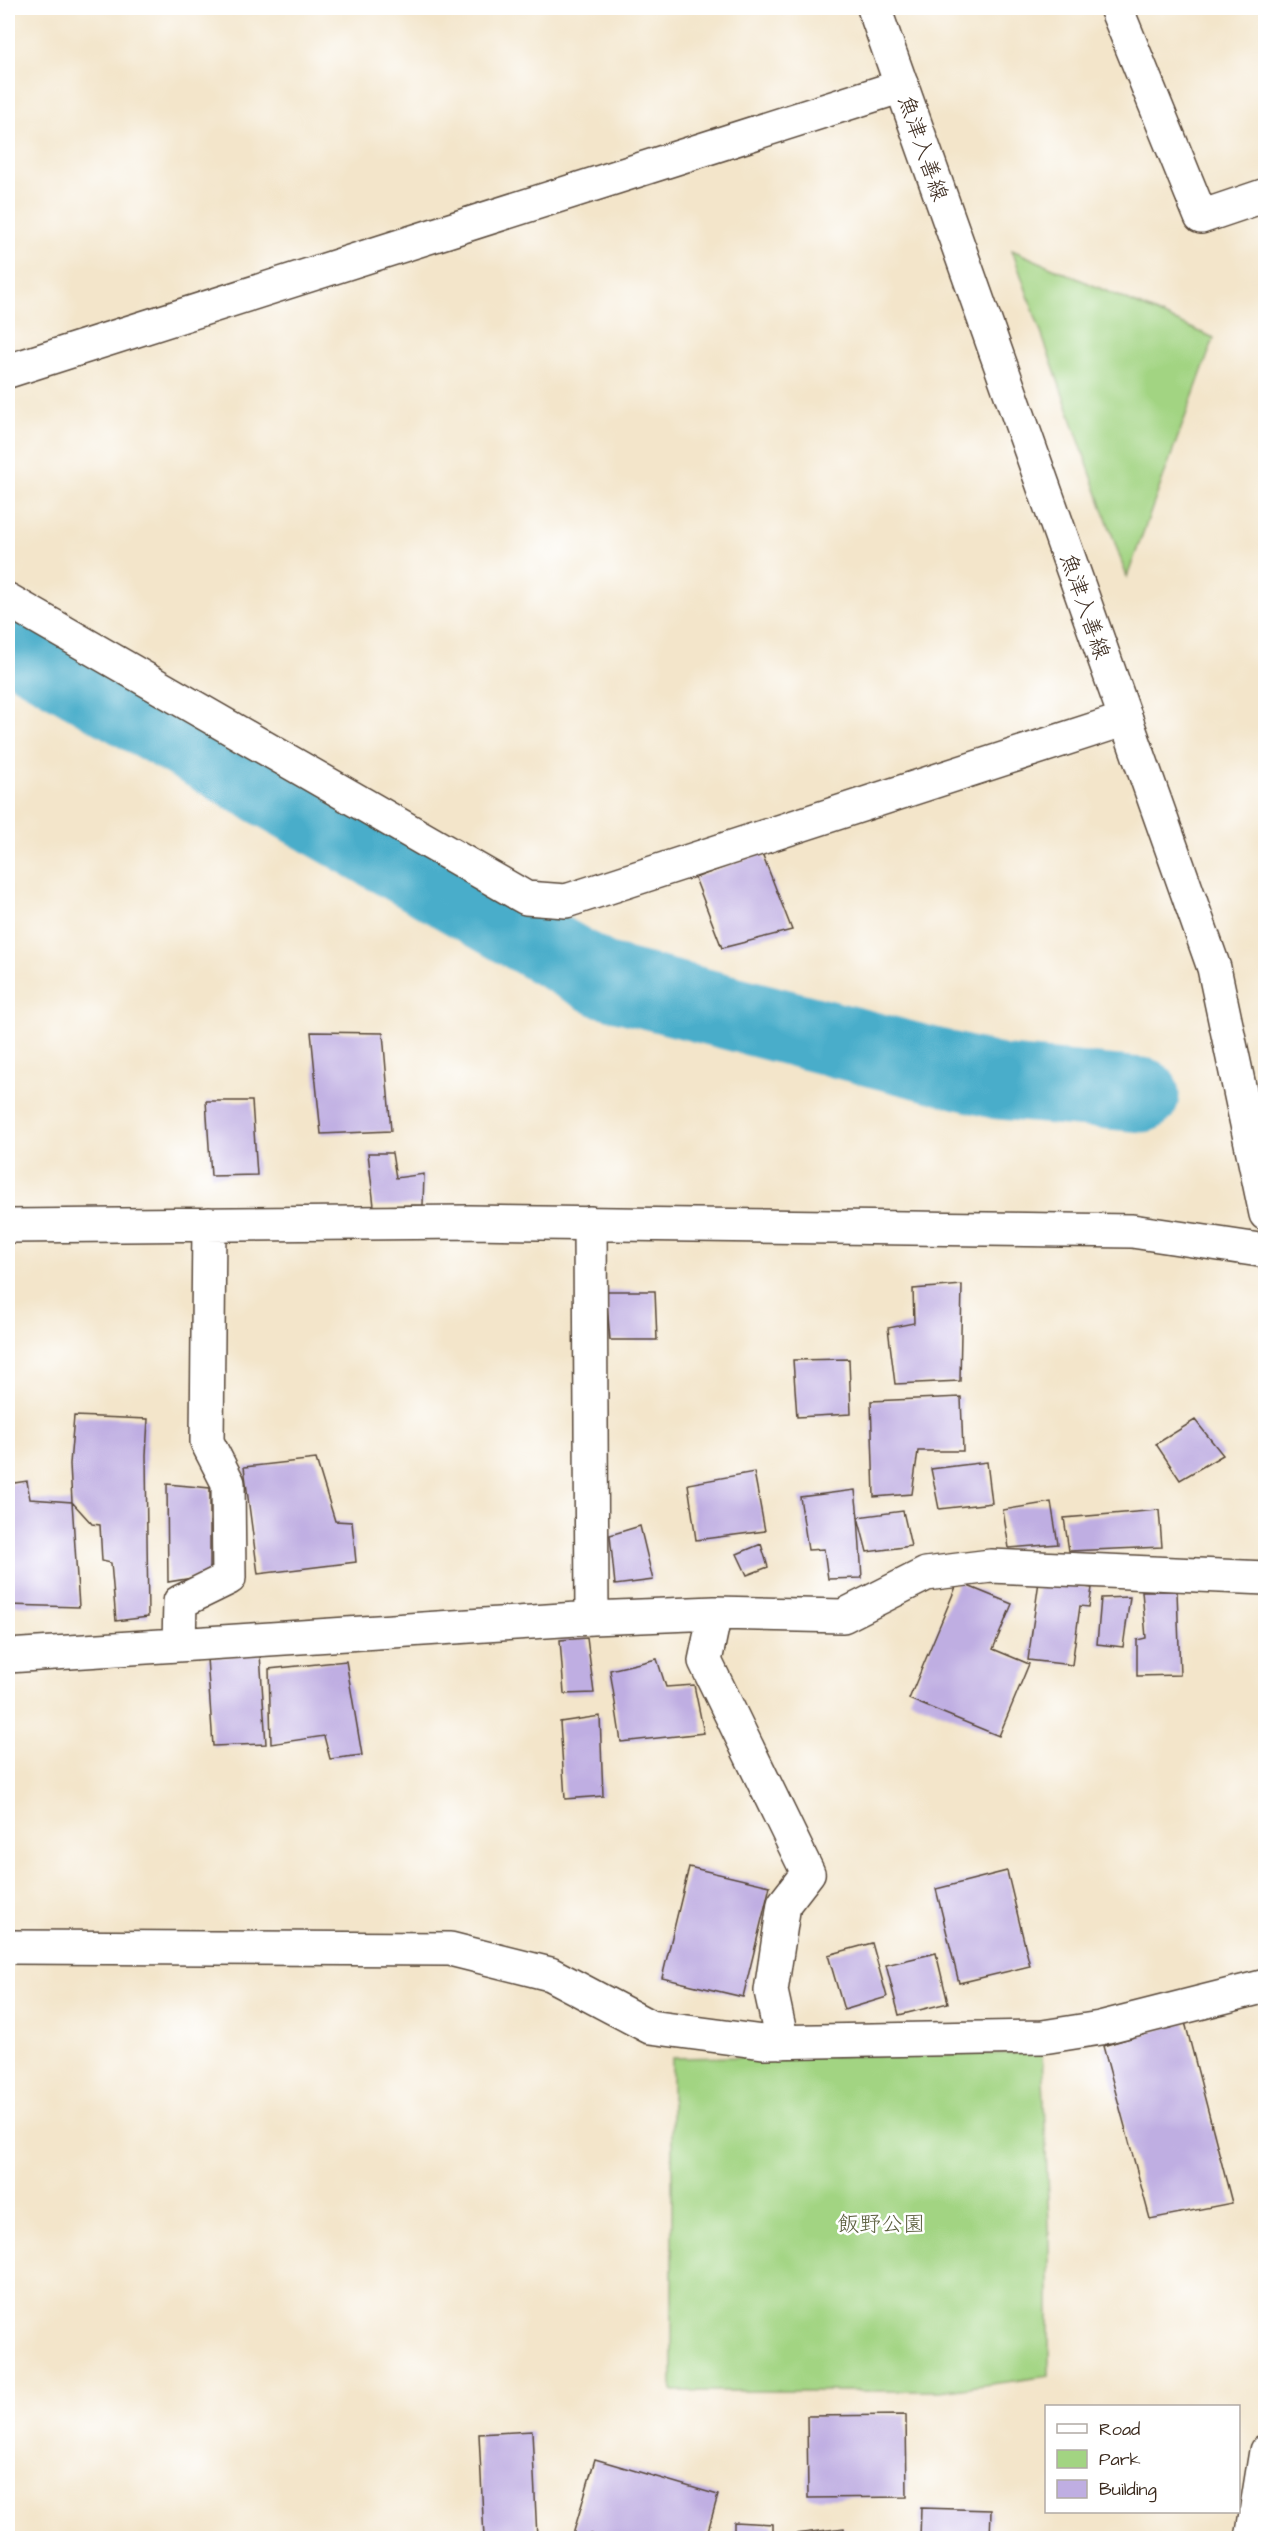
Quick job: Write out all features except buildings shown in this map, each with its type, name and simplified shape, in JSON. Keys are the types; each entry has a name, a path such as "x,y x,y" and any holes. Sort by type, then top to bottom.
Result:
{"street":[{"name":"魚津入善線","path":"874,8 1214,968 1257,1129 1266,1214"},
{"path":"1116,8 1202,217 1266,195"},
{"path":"8,371 902,86"},
{"path":"8,600 526,898 566,901 1126,719"},
{"path":"8,1226 469,1221 1132,1232 1266,1251"},
{"path":"590,1223 592,1618"},
{"path":"179,1644 180,1602 230,1578 228,1484 207,1442 209,1224"},
{"path":"8,1656 592,1618 715,1613 843,1616 926,1574 991,1566 1266,1578"},
{"path":"715,1613 705,1661 808,1873 784,1904 782,1915 771,1991 783,2042"},
{"path":"8,1947 450,1949 550,1974 650,2027 763,2042 1043,2037 1100,2028 1266,1986"},
{"path":"1252,2538 1266,2451"}],"green space":[{"path":"1012,250 1214,338 1127,577"},
{"name":"飯野公園","path":"1042,2053 1049,2225 1049,2376 940,2391 672,2391 672,2058"}],"waterway":[{"path":"8,641 603,980 999,1082 1142,1095"}]}
